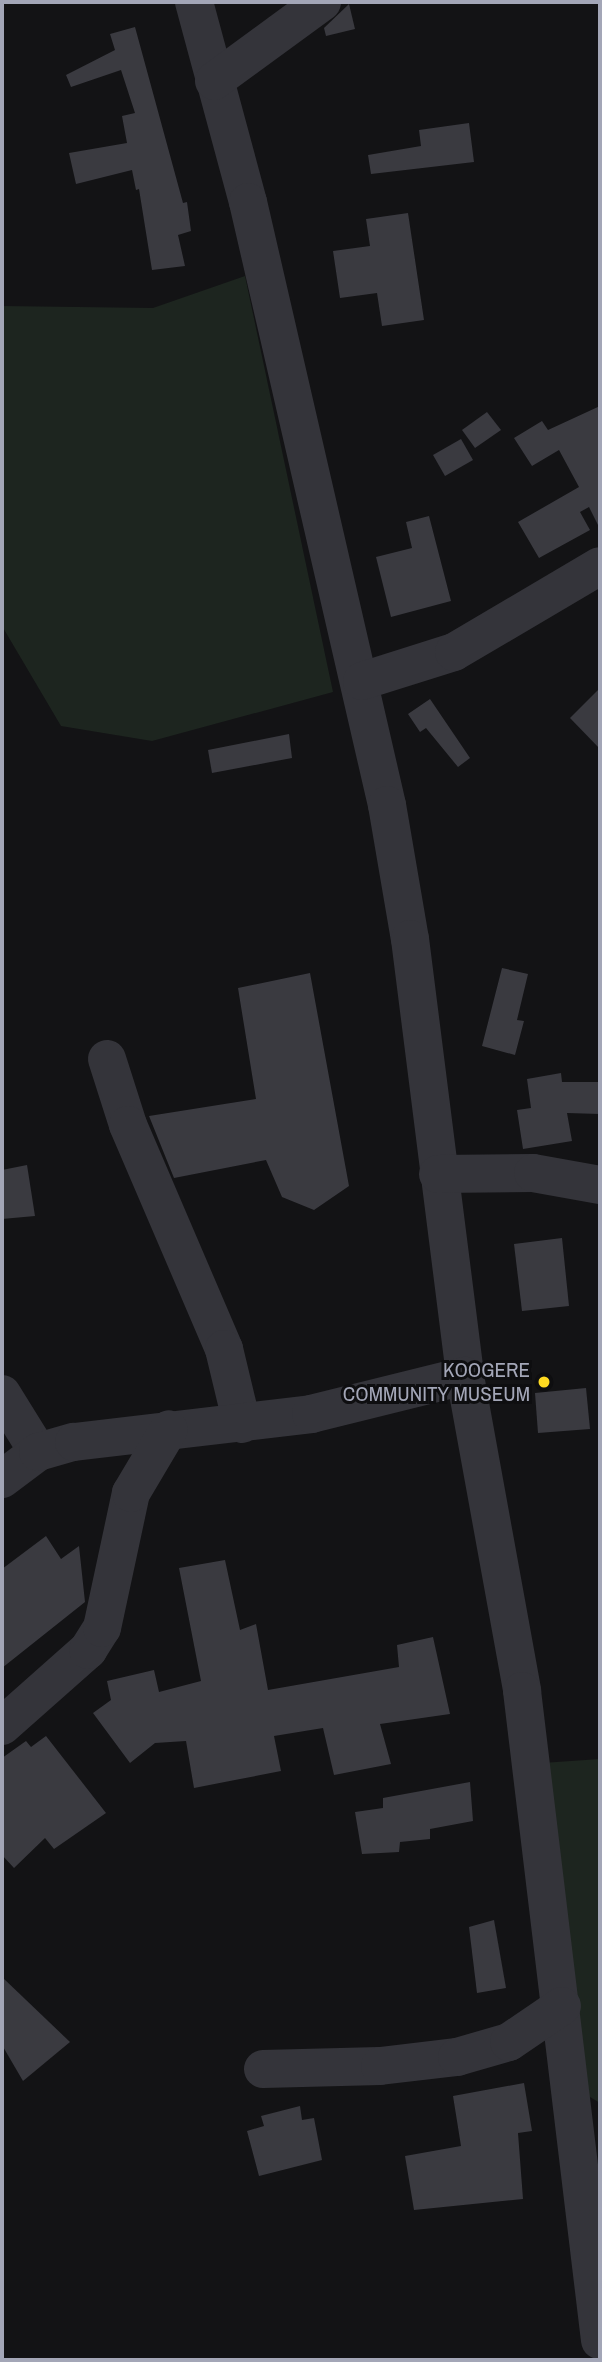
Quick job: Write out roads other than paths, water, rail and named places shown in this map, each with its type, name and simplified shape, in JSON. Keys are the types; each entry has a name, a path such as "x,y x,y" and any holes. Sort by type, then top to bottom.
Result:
{"street":[{"path":"194,2 248,202 283,365 362,681 410,939 465,1376 522,1692 562,2006 600,2340"},
{"path":"214,81 322,2"},
{"path":"362,681 454,652 600,566"},
{"path":"107,1059 128,1125 223,1349 242,1424"},
{"path":"438,1174 533,1173 600,1185"},
{"path":"2,1479 38,1452 106,1436 242,1424 311,1414 465,1376"},
{"path":"2,1394 38,1452"},
{"path":"2,1726 88,1650 102,1628 131,1493 169,1429"},
{"path":"263,2069 380,2066 457,2057 509,2042 562,2006"}],"place":[{"name":"KOOGERE COMMUNITY MUSEUM","path":"544,1382"}]}
